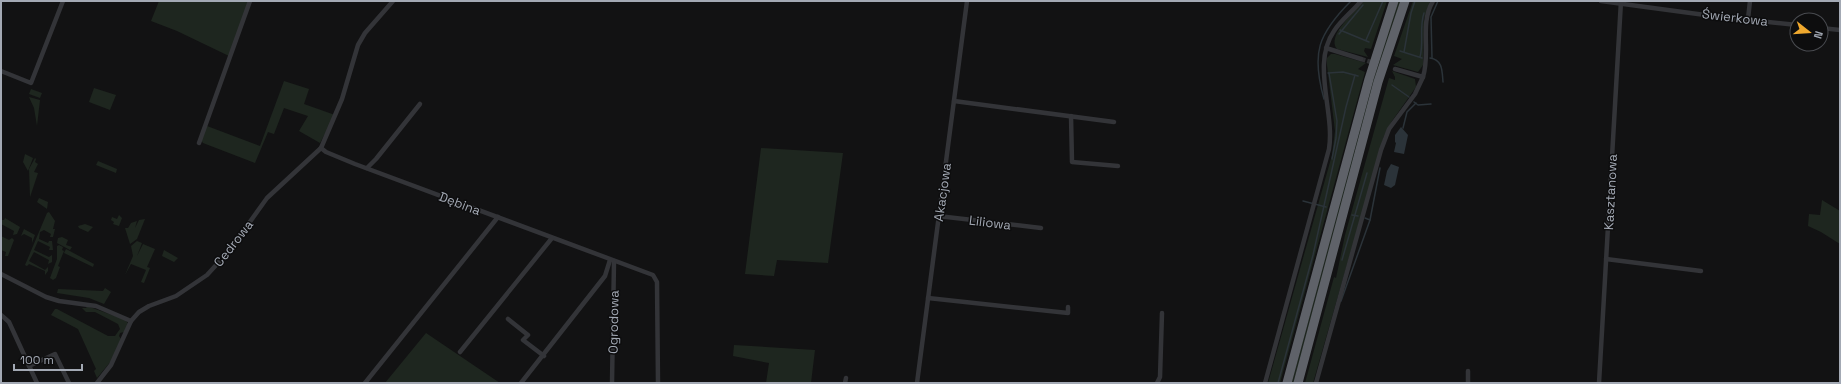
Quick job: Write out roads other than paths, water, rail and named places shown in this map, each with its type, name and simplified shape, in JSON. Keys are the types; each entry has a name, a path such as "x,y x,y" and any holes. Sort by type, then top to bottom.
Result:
{"highway":[{"path":"1287,383 1370,74 1394,1"},
{"path":"1298,383 1378,82 1405,1"}],"street":[{"path":"1,71 31,82 63,1"},
{"path":"199,143 250,1"},
{"path":"321,148 342,99 358,45 365,33 393,1"},
{"name":"Akacjowa","path":"917,383 967,1"},
{"path":"1265,383 1329,149 1331,128 1324,71 1326,48 1334,31 1361,1"},
{"path":"1316,383 1382,146 1389,129 1415,94 1423,77 1426,64 1427,14 1433,1"},
{"name":"Świerkowa","path":"1601,1 1621,2 1720,17 1789,23"},
{"path":"1748,19 1750,1"},
{"name":"Kasztanowa","path":"1599,383 1621,2"},
{"path":"1829,29 1840,30"},
{"path":"1326,48 1361,59"},
{"path":"1395,69 1423,77"},
{"path":"954,101 1114,122"},
{"path":"366,168 376,159 420,104"},
{"path":"1071,116 1072,162 1118,166"},
{"name":"Dębina","path":"321,148 336,156 366,168 651,274 656,280 658,383"},
{"name":"Cedrowa","path":"97,383 111,365 131,321 145,308 176,296 212,270 235,244 267,198 321,148"},
{"name":"Liliowa","path":"938,216 1041,228"},
{"path":"365,383 498,217"},
{"path":"460,352 552,238"},
{"path":"1606,259 1701,271"},
{"path":"521,383 544,356 605,276 612,260"},
{"name":"Ogrodowa","path":"612,260 612,383"},
{"path":"1,274 46,297 59,301 96,306 131,321"},
{"path":"928,298 1068,313 1068,307"},
{"path":"1157,383 1160,377 1162,313"},
{"path":"1,315 9,322 36,383"},
{"path":"508,319 528,335 523,340 544,356"},
{"path":"29,366 55,354 69,383"},
{"path":"1468,371 1468,383"}],"waterway":[{"path":"1324,99 1318,69 1320,45 1331,24 1351,1"},
{"path":"1366,40 1383,1"},
{"path":"1404,52 1411,13 1415,1"},
{"path":"1432,58 1431,17 1438,1"},
{"path":"1339,34 1363,5"},
{"path":"1420,57 1424,13"},
{"path":"1340,30 1369,42"},
{"path":"1400,51 1422,58"},
{"path":"1430,58 1434,59 1440,64 1443,82"},
{"path":"1328,73 1343,72 1358,76"},
{"path":"1329,73 1337,121 1336,138 1332,159"},
{"path":"1278,383 1313,255 1346,107 1355,75"},
{"path":"1392,85 1409,97"},
{"path":"1414,102 1418,105 1431,104"},
{"path":"1403,128 1407,112 1416,103"},
{"path":"1341,301 1370,220 1380,168"},
{"path":"1342,260 1367,173"},
{"path":"1303,201 1326,207"},
{"path":"1352,215 1358,216"},
{"path":"1365,218 1370,220"}],"tunnel":[{"path":"1361,59 1374,63"}]}
